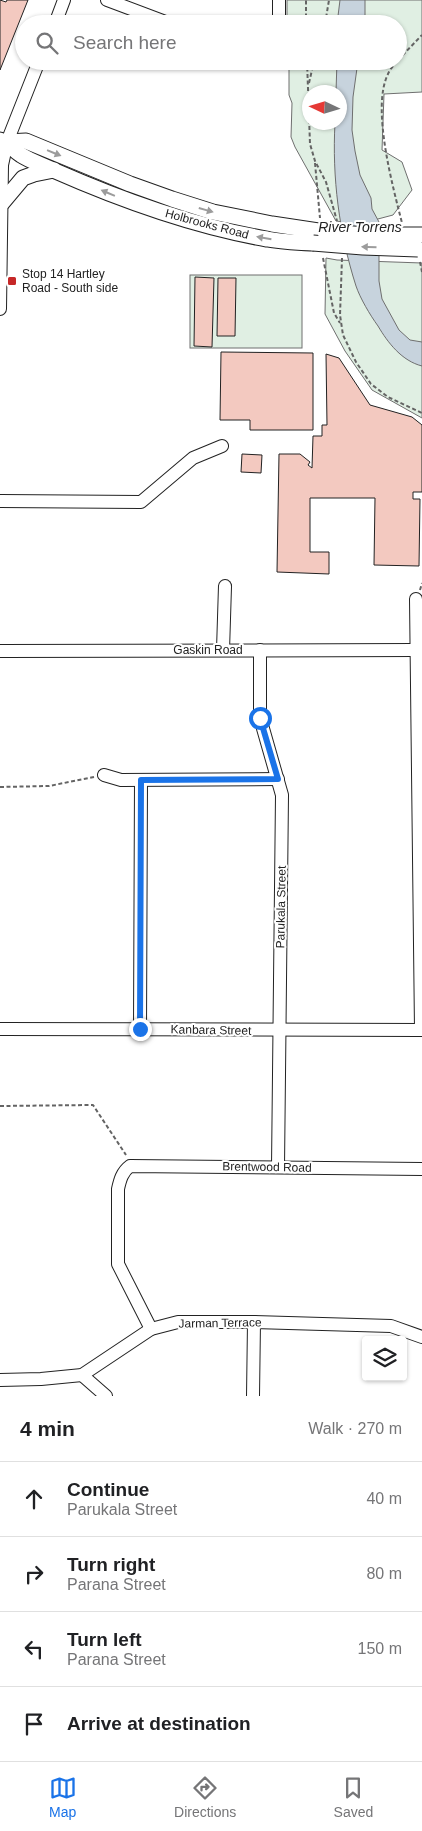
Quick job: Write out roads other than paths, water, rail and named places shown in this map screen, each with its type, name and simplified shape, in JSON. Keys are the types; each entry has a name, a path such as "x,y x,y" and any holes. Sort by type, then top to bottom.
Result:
{"main road":[{"name":"Holbrooks Road","path":"4,141 21,155 54,170 122,198 210,227 317,249 421,244"},
{"name":"Holbrooks Road","path":"4,141 26,141 138,187 213,212 272,224 328,227 367,235 405,235 421,244"},
{"path":"2,203 23,178 54,170"}],"street":[{"path":"58,15 64,0"},
{"path":"107,0 147,15"},
{"path":"279,0 279,15"},
{"path":"0,309 4,141 35,70"},
{"path":"0,501 141,502 193,458 222,446"},
{"path":"223,650 225,586"},
{"path":"416,599 416,650 420,731 422,1030"},
{"name":"Parukala Street","path":"260,650 260,718 282,795 278,1167"},
{"name":"Gaskin Road","path":"0,651 416,650"},
{"path":"104,776 121,780 278,779"},
{"path":"140,1029 141,780"},
{"name":"Kanbara Street","path":"0,1029 422,1030"},
{"name":"Brentwood Road","path":"151,1329 118,1264 118,1189 124,1170 130,1166 422,1169"},
{"name":"Jarman Terrace","path":"0,1380 82,1375 151,1329 178,1322 391,1326 422,1337"},
{"path":"253,1396 254,1322"},
{"path":"82,1375 106,1396"}],"water":[{"path":"340,0 365,0 365,15 338,15"},
{"name":"River Torrens","path":"337,70 357,70 353,97 352,130 360,175 371,198 372,209 379,222 379,281 382,299 399,330 410,340 422,342 422,366 402,356 386,339 356,286 341,225 334,143 335,130 347,130 347,85 336,85"}],"place":[{"name":"Stop 14 Hartley Road - South side","path":"12,281"}]}
